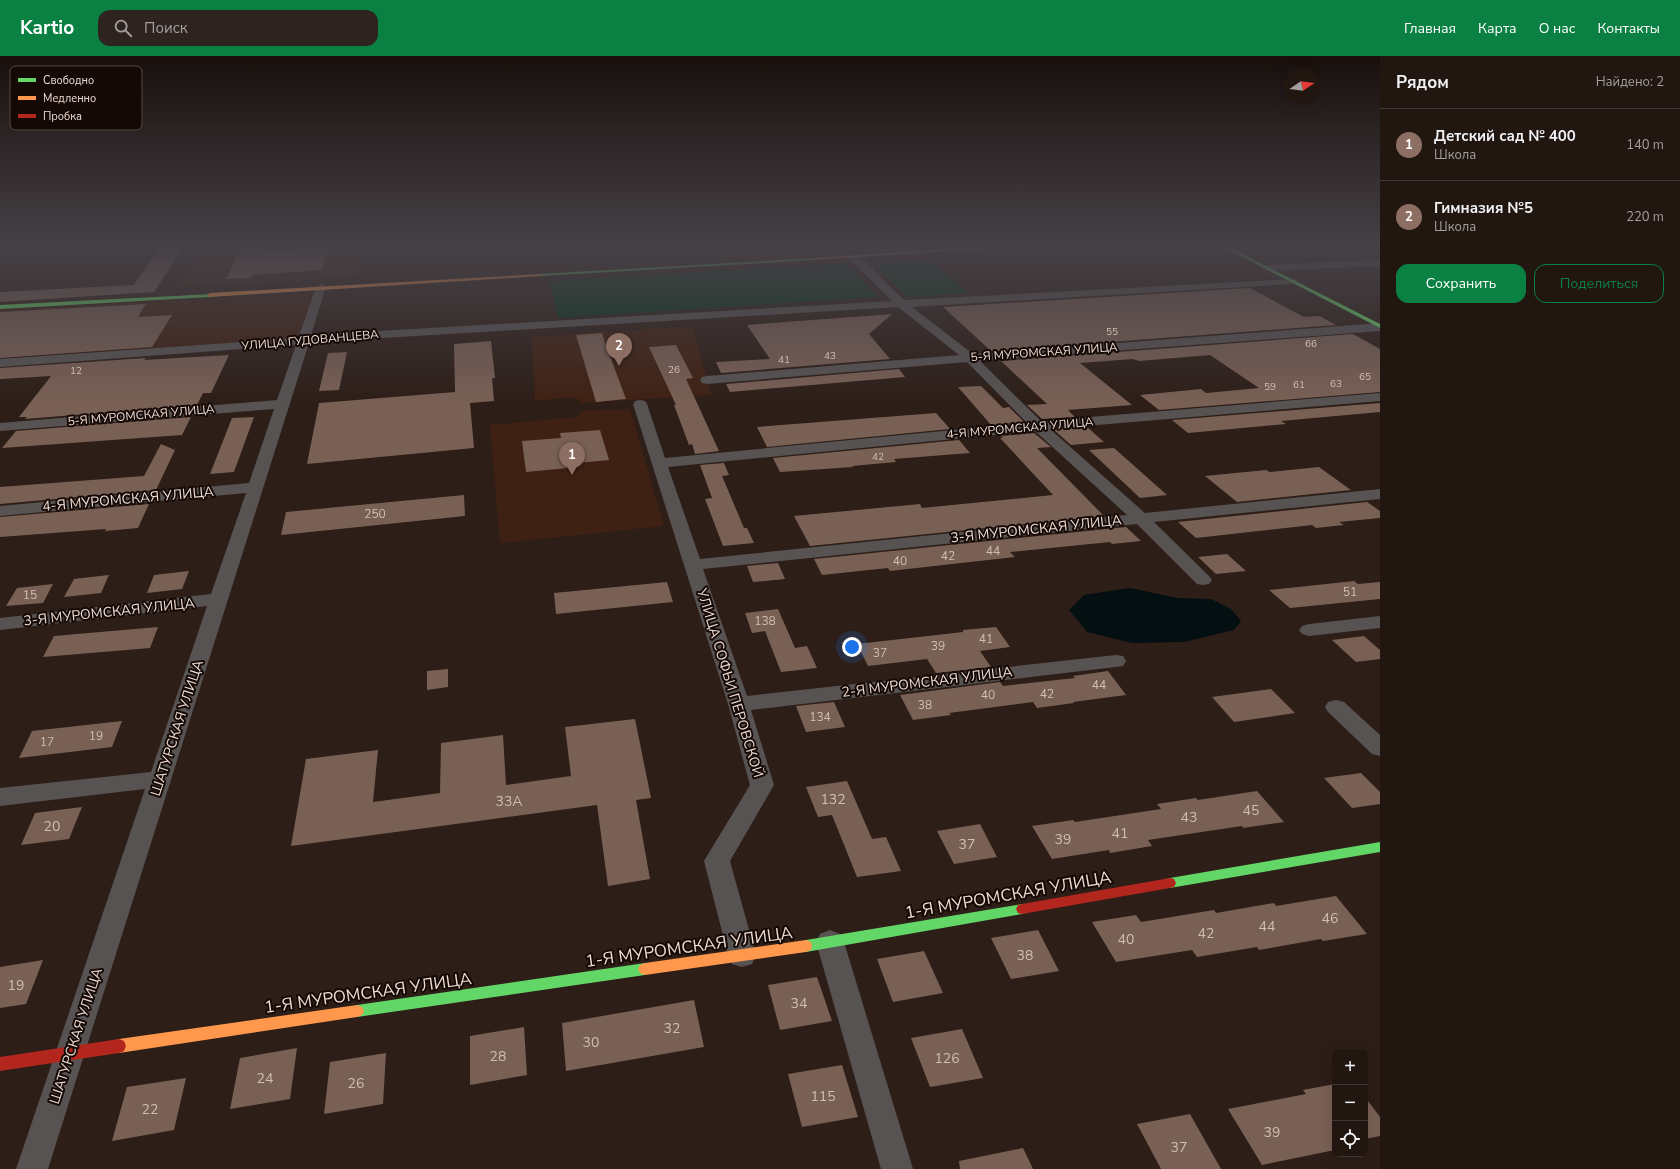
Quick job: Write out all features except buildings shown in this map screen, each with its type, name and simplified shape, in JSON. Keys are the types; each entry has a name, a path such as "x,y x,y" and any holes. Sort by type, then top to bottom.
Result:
{"street":[{"path":"0,307 129,299"},
{"name":"ШАТУРСКАЯ УЛИЦА","path":"32,1169 317,299"},
{"path":"897,299 970,358 1038,426 1140,518 1202,580"},
{"name":"УЛИЦА ГУДОВАНЦЕВА","path":"0,363 303,341 316,338 957,299"},
{"path":"1326,299 1380,326"},
{"name":"5-Я МУРОМСКАЯ УЛИЦА","path":"707,380 1380,326"},
{"name":"4-Я МУРОМСКАЯ УЛИЦА","path":"660,463 1038,426 1380,397"},
{"name":"5-Я МУРОМСКАЯ УЛИЦА","path":"0,427 283,404"},
{"name":"УЛИЦА СОФЬИ ПЕРОВСКОЙ","path":"640,404 739,704 762,785 717,861 742,955"},
{"name":"4-Я МУРОМСКАЯ УЛИЦА","path":"0,511 256,486"},
{"name":"3-Я МУРОМСКАЯ УЛИЦА","path":"693,565 1380,494"},
{"name":"3-Я МУРОМСКАЯ УЛИЦА","path":"0,624 219,599"},
{"path":"1309,630 1380,622"},
{"name":"2-Я МУРОМСКАЯ УЛИЦА","path":"739,704 1116,661"},
{"path":"1336,706 1380,748"},
{"path":"0,797 160,779"},
{"name":"1-Я МУРОМСКАЯ УЛИЦА","path":"0,1064 70,1052 830,942 1380,847"},
{"path":"830,942 897,1169"}],"shaded area":[{"path":"204,299 312,299 296,339 0,358 0,310"},
{"path":"693,326 711,395 582,403 574,397 535,401 532,337"},
{"path":"630,409 664,526 500,543 490,425 578,417 582,411"},
{"path":"1130,588 1177,598 1211,599 1231,609 1241,621 1234,630 1184,642 1132,643 1087,632 1069,610 1084,595"}],"green space":[{"path":"554,299 848,299 558,318"}],"traffic: fast":[{"path":"0,307 141,299"},
{"path":"1327,299 1380,326"},
{"path":"1170,883 1380,847"},
{"path":"806,946 1022,909"},
{"path":"357,1011 645,969"}],"traffic: slow":[{"path":"645,969 806,946"},
{"path":"119,1046 357,1011"}],"traffic: jam":[{"path":"1022,909 1170,883"},
{"path":"0,1064 119,1046"}],"place":[{"name":"Гимназия №5","path":"619,366"},
{"name":"Детский сад № 400","path":"572,475"}]}
